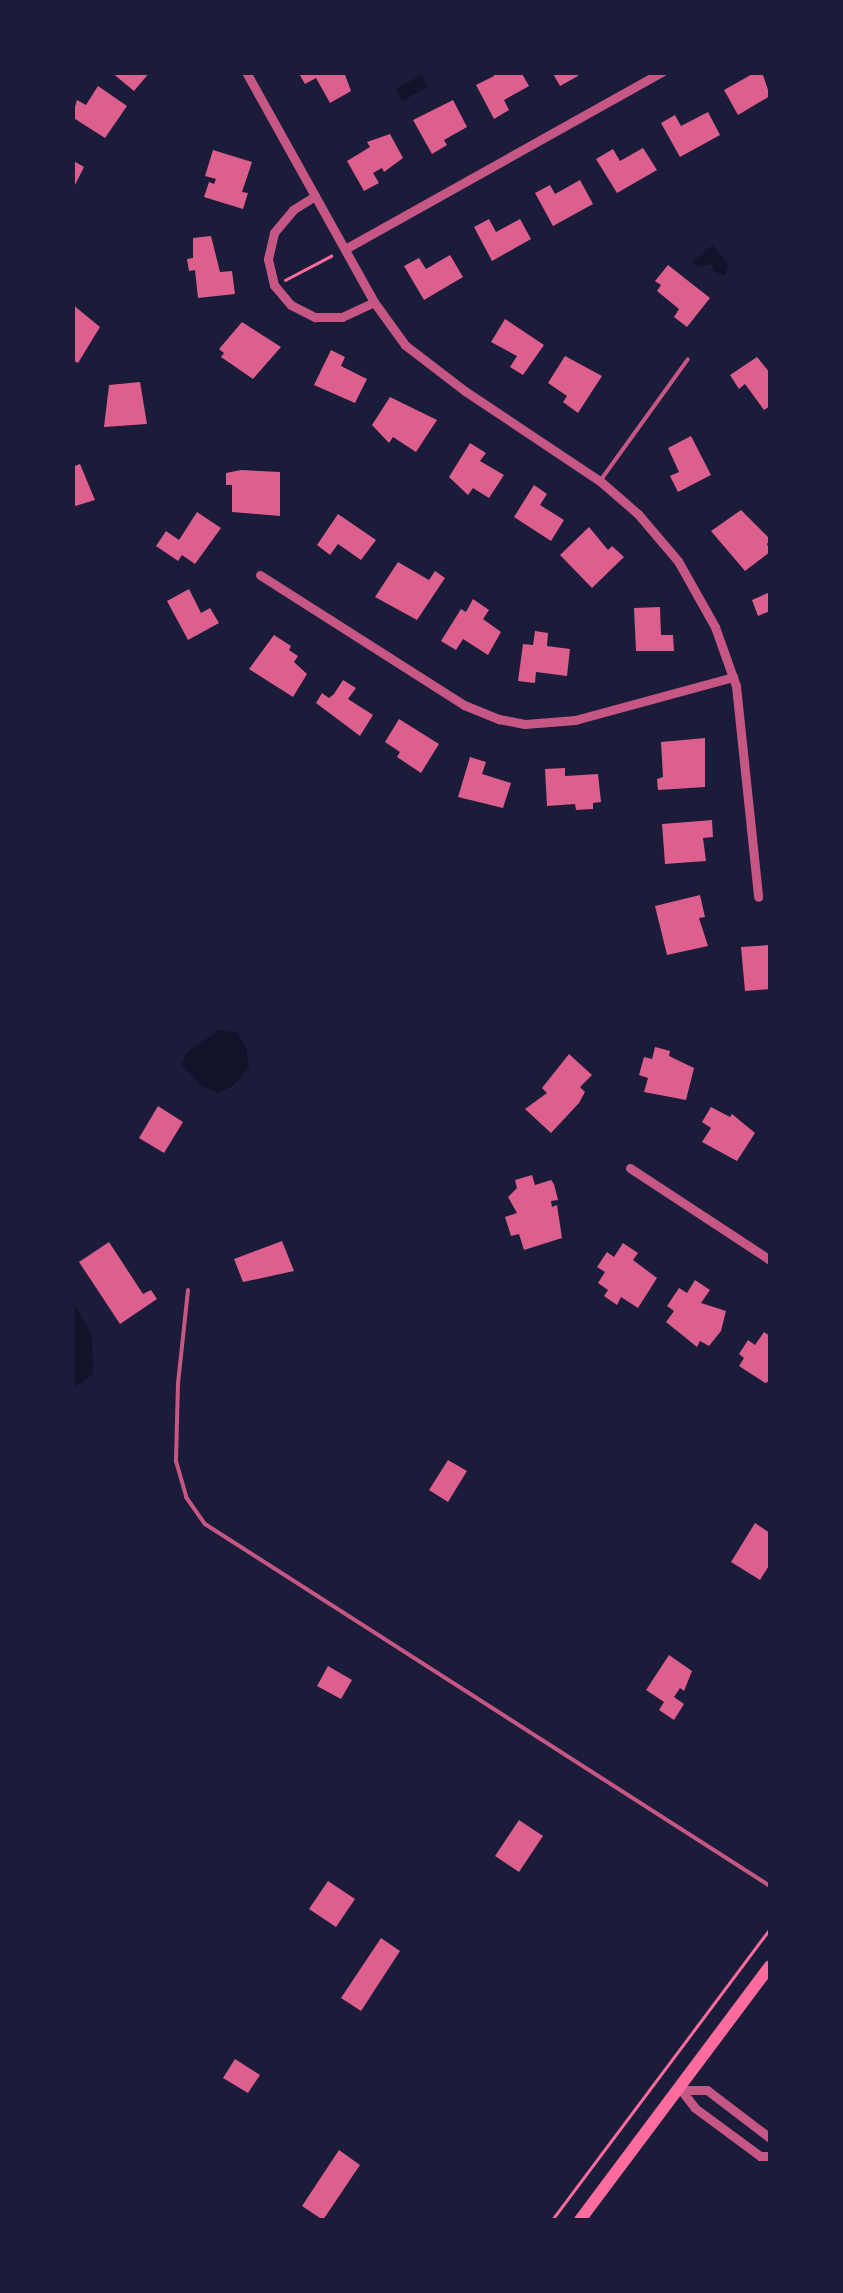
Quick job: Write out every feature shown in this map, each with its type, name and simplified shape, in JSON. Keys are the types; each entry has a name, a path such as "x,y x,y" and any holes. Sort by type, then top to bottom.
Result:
{"main road":[{"path":"580,2220 681,2090 770,1966"}],"street":[{"path":"246,72 374,302 397,336 423,362 600,481 638,514 678,561 716,626 733,677 745,740 758,897"},
{"path":"344,249 662,72"},
{"path":"315,196 293,210 274,233 268,259 274,285 291,305 315,316 342,317 374,302"},
{"path":"260,575 464,705 500,719 524,724 575,720 733,677"},
{"path":"630,1168 770,1260"},
{"path":"681,2090 708,2090 770,2138"},
{"path":"681,2090 694,2108 760,2156 770,2156"}],"lane":[{"path":"600,481 688,359"},
{"path":"188,1290 178,1383 176,1461 186,1497 205,1524 770,1886"}],"path":[{"path":"274,285 344,249"},
{"path":"552,2220 770,1929"}],"shaded area":[{"path":"421,75 427,87 402,101 396,89"},
{"path":"713,245 728,264 725,276 713,271 712,264 699,267 692,262"},
{"path":"219,1030 237,1033 246,1047 249,1067 233,1086 218,1093 200,1085 182,1065 185,1054"},
{"path":"73,1301 92,1336 93,1374 73,1389"}],"building":[{"path":"111,72 150,72 134,91"},
{"path":"298,72 344,72 351,91 330,103 316,78 305,84"},
{"path":"492,72 521,72 529,86 504,100 509,110 494,119 476,85 494,76"},
{"path":"552,72 577,72 578,76 560,86"},
{"path":"762,72 770,96 738,115 724,90"},
{"path":"98,86 127,106 105,138 72,117 77,100 86,105"},
{"path":"453,100 467,127 444,140 447,145 432,154 413,120"},
{"path":"708,112 720,135 680,157 661,123 675,115 681,126"},
{"path":"390,134 403,158 384,172 382,168 373,173 379,183 364,191 347,161 370,147 367,142"},
{"path":"643,148 657,170 617,193 596,159 613,149 620,161"},
{"path":"213,150 252,162 242,192 248,193 243,209 204,197 209,182 214,184 216,179 205,176"},
{"path":"72,160 84,167 72,191"},
{"path":"580,180 593,204 553,226 535,193 550,185 555,194"},
{"path":"489,219 496,232 520,219 531,239 492,261 474,227"},
{"path":"211,236 220,272 232,271 235,294 198,298 195,270 189,271 187,259 193,258 193,238"},
{"path":"450,255 463,277 424,300 404,266 419,258 426,269"},
{"path":"668,265 710,298 687,327 674,317 679,309 657,291 661,285 655,281"},
{"path":"72,304 100,327 78,363 72,360"},
{"path":"505,319 544,345 523,375 510,367 517,356 491,342"},
{"path":"242,322 281,347 253,379 221,357 224,353 219,349"},
{"path":"331,350 345,357 341,366 367,379 355,403 314,385"},
{"path":"565,356 602,376 578,413 563,402 567,396 548,383"},
{"path":"757,357 770,373 770,406 764,410 745,384 739,389 730,375"},
{"path":"140,382 147,424 104,427 109,385"},
{"path":"390,397 437,420 416,452 393,437 389,443 372,425"},
{"path":"691,436 711,475 678,492 670,476 679,472 668,448"},
{"path":"470,443 486,453 480,461 504,475 489,498 473,488 468,495 449,477"},
{"path":"80,464 95,500 72,507 72,467"},
{"path":"280,472 280,516 232,512 232,485 226,485 226,473"},
{"path":"534,485 547,494 540,505 564,520 551,541 514,517"},
{"path":"741,510 770,539 770,552 745,571 711,531"},
{"path":"197,512 221,528 195,564 182,555 178,561 156,546 166,531 179,540"},
{"path":"338,514 376,540 361,560 338,544 330,555 317,545"},
{"path":"589,527 608,550 612,546 624,557 592,588 560,555"},
{"path":"398,562 429,580 435,571 445,578 417,620 375,597"},
{"path":"189,589 201,613 210,608 219,623 188,640 167,601"},
{"path":"770,592 770,611 758,616 752,600"},
{"path":"473,599 489,610 483,619 501,632 488,655 463,639 456,650 441,641 461,609 466,612"},
{"path":"660,607 661,635 673,635 674,651 636,651 634,608"},
{"path":"535,631 548,633 547,646 570,649 567,676 536,672 535,683 518,681 523,644 533,645"},
{"path":"274,635 291,646 289,650 298,656 294,662 307,674 293,697 249,669"},
{"path":"343,680 356,688 348,699 373,715 360,736 316,703 322,693 329,698 334,694"},
{"path":"399,719 439,744 421,773 397,757 400,752 385,742"},
{"path":"705,738 705,787 658,790 657,779 663,777 661,742"},
{"path":"470,757 486,762 482,774 511,783 503,808 458,797"},
{"path":"565,768 565,776 598,774 601,802 593,803 593,809 576,810 575,804 547,806 545,769"},
{"path":"712,820 713,837 703,838 706,861 665,864 662,824"},
{"path":"700,895 705,917 699,918 708,946 667,955 655,906"},
{"path":"770,945 770,989 745,991 741,947"},
{"path":"655,1047 670,1051 669,1056 694,1068 686,1100 644,1092 648,1078 639,1075 644,1057 652,1059"},
{"path":"569,1054 592,1075 580,1087 585,1092 579,1103 551,1133 525,1109 547,1093 542,1088"},
{"path":"158,1106 183,1122 164,1153 139,1138"},
{"path":"711,1107 730,1117 732,1114 755,1133 737,1161 702,1142 711,1128 702,1122"},
{"path":"532,1175 535,1185 551,1180 554,1184 558,1200 551,1201 552,1207 557,1205 562,1238 524,1250 519,1234 511,1236 505,1217 517,1213 508,1197 517,1188 515,1180"},
{"path":"282,1241 294,1271 243,1282 234,1259"},
{"path":"109,1242 143,1294 151,1290 157,1299 120,1324 79,1262"},
{"path":"623,1243 638,1253 633,1260 657,1278 638,1308 621,1297 617,1305 604,1296 608,1290 598,1283 605,1272 597,1267 607,1252 614,1257"},
{"path":"695,1280 710,1290 701,1303 726,1311 721,1331 709,1346 700,1341 697,1347 666,1322 674,1311 667,1306 679,1288 687,1293"},
{"path":"764,1332 770,1336 770,1381 765,1383 739,1366 744,1358 739,1354 748,1340 755,1345"},
{"path":"448,1460 467,1471 448,1502 429,1490"},
{"path":"755,1523 770,1533 770,1564 760,1580 731,1562"},
{"path":"669,1655 692,1671 684,1691 680,1688 674,1697 684,1704 674,1720 659,1710 664,1702 646,1690"},
{"path":"328,1666 352,1680 341,1699 317,1686"},
{"path":"519,1820 543,1836 519,1872 495,1856"},
{"path":"328,1881 355,1899 336,1927 309,1909"},
{"path":"381,1938 400,1951 361,2011 341,1998"},
{"path":"235,2059 260,2075 248,2093 223,2078"},
{"path":"339,2150 360,2165 323,2220 302,2206"}]}
